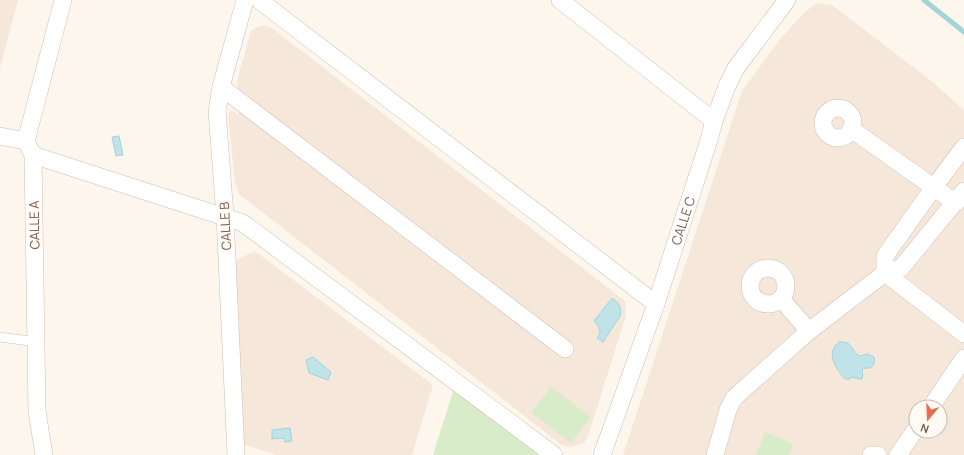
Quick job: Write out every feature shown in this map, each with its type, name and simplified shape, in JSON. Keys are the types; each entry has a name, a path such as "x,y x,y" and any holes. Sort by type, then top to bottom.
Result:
{"street":[{"name":"CALLE A","path":"44,455 38,411 30,148 63,0"},
{"name":"CALLE B","path":"236,455 225,216 217,111 221,87 245,0"},
{"path":"259,0 656,304"},
{"path":"560,0 714,121"},
{"name":"CALLE C","path":"602,455 656,304 714,121 727,86 736,68 788,0"},
{"path":"221,87 565,349"},
{"path":"715,455 728,410 734,398 809,331 886,272 901,268 960,197 934,187 851,129"},
{"path":"0,136 200,210 225,216 243,223 554,455"},
{"path":"964,148 885,256 886,272 964,334"},
{"path":"782,300 809,331"},
{"path":"936,399 964,358"},
{"path":"898,455 909,439"},
{"path":"872,455 878,455"}],"lane":[{"path":"0,337 36,342"}],"shaded area":[{"path":"0,0 18,0 0,68"},
{"path":"816,3 832,5 930,80 964,110 964,455 623,455 742,91 780,39 802,15"},
{"path":"265,25 272,28 625,301 626,316 588,436 584,443 571,447 563,446 239,194 235,183 228,114 231,110 238,114 249,96 239,90 237,85 238,77 251,31 257,27"},
{"path":"255,251 433,385 412,455 276,455 240,443 230,263"}],"green space":[{"path":"551,387 591,417 571,443 531,412"},
{"path":"454,388 541,455 433,455"},
{"path":"765,432 793,444 789,455 756,455"}],"water":[{"path":"119,136 123,155 116,156 112,137"},
{"path":"612,298 621,310 620,316 603,342 597,338 600,329 594,321"},
{"path":"839,342 849,344 859,356 868,354 874,357 874,365 872,367 863,368 862,379 852,377 850,379 845,379 838,371 832,356 835,346"},
{"path":"313,357 331,372 328,380 309,373 306,360"},
{"path":"290,428 292,441 285,442 284,438 272,439 272,430"}],"waterway":[{"path":"924,0 964,32"}]}
